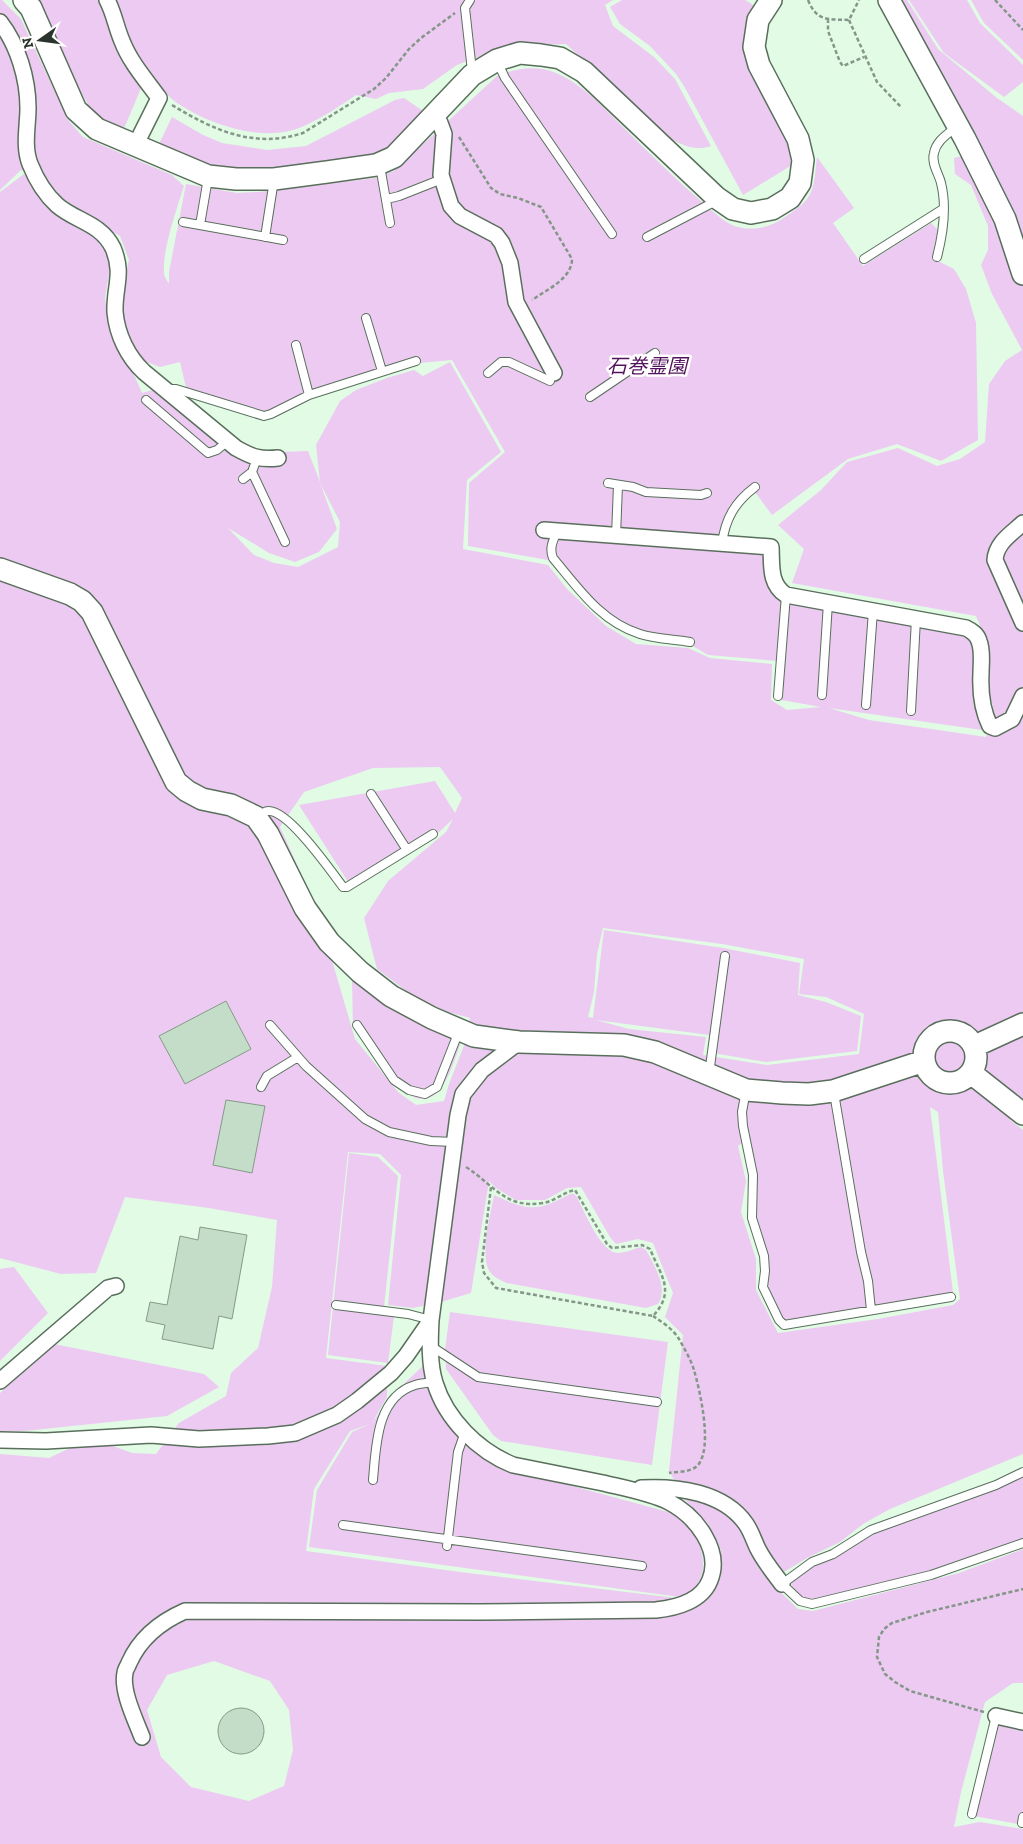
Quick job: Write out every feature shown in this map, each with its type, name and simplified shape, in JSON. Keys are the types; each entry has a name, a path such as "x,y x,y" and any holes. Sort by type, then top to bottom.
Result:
{"street":[{"path":"24,0 30,8 76,110 97,130 208,176 236,179 274,179 380,164 394,158 438,123 472,75 497,60 520,53 560,58 584,72 719,200 733,209 751,213 772,209 790,198 800,183 802,160 798,139 759,65 754,47 758,20 771,0"},
{"path":"108,0 114,12 121,40 129,56 159,98 135,146"},
{"path":"889,0 958,126 1005,220 1023,274"},
{"path":"0,22 18,58 26,82 28,108 26,148 29,162 36,178 58,206 100,231 112,246 118,263 119,279 115,311 118,328 127,351 136,364 228,441 245,453 257,458 263,460 278,458"},
{"path":"438,123 444,134 441,157 442,179 451,206 460,216 496,235 502,244 510,263 516,302 552,377"},
{"path":"1023,523 1001,543 996,551 995,560 1023,623"},
{"path":"550,531 771,548 774,580 777,589 786,595 966,628 974,633 979,641 981,651 981,700 990,726 995,728 1012,719 1023,696"},
{"path":"0,569 70,594 82,601 92,612 101,627 176,782 202,799 231,805 256,817 268,834 305,908 329,942 360,972 391,996 432,1018 474,1036 519,1042 624,1045 655,1052 746,1090 809,1094 834,1091 924,1061"},
{"path":"974,1046 1023,1024"},
{"path":"947,1030 963,1034 970,1039 974,1046 976,1060 971,1073 958,1082 944,1082 931,1074 924,1061 927,1044 939,1033 947,1030"},
{"path":"519,1042 482,1070 463,1094 454,1142 431,1320 430,1346 434,1382 450,1414 465,1432 498,1459 513,1464 637,1488 697,1493 727,1505 748,1526 765,1561 782,1584"},
{"path":"971,1073 1023,1114"},
{"path":"0,1381 108,1288 116,1286"},
{"path":"0,1440 46,1441 151,1435 199,1439 295,1433 337,1415 357,1402 391,1373 406,1356 431,1320"},
{"path":"142,1737 126,1688 125,1674 135,1650 150,1634 168,1619 185,1611 490,1612 674,1609 702,1593 710,1583 714,1571 714,1557 698,1525 669,1502 637,1488"},
{"path":"996,1716 1023,1722"}],"lane":[{"path":"470,0 466,8 472,75"},
{"path":"497,60 505,78 612,234"},
{"path":"937,257 943,234 943,209 941,184 936,170 934,154 940,140 958,126"},
{"path":"380,164 390,223"},
{"path":"200,225 208,176"},
{"path":"265,237 274,179"},
{"path":"387,199 442,179"},
{"path":"647,237 719,200"},
{"path":"864,259 943,209"},
{"path":"183,222 283,240"},
{"path":"366,318 382,371"},
{"path":"296,345 309,395"},
{"path":"590,397 655,353"},
{"path":"165,389 176,389 264,416 309,395 416,361"},
{"path":"488,373 501,362 509,362 552,377"},
{"path":"146,400 208,453 217,450 228,441"},
{"path":"243,479 252,472 257,458"},
{"path":"252,472 285,542"},
{"path":"608,483 633,487 646,492 701,495 707,493"},
{"path":"616,536 618,485"},
{"path":"722,544 724,526 732,511 743,496 755,487"},
{"path":"550,531 551,552 554,558 580,591 602,614 640,634 690,642"},
{"path":"778,696 786,595"},
{"path":"822,695 828,602"},
{"path":"866,705 873,611"},
{"path":"911,711 916,619"},
{"path":"371,794 407,850"},
{"path":"256,817 268,811 278,813 291,823 312,846 343,886 347,888 433,834"},
{"path":"709,1076 725,956"},
{"path":"270,1025 306,1066 365,1119 389,1132 431,1141 454,1142"},
{"path":"357,1025 394,1080 409,1090 426,1094 437,1087 459,1029"},
{"path":"261,1086 267,1076 298,1057"},
{"path":"746,1090 742,1112 753,1175 752,1218 764,1256 763,1287 779,1320 784,1324 951,1297"},
{"path":"834,1091 860,1252 868,1281 871,1310"},
{"path":"336,1305 408,1314 431,1320"},
{"path":"430,1346 478,1377 657,1402"},
{"path":"373,1480 380,1423 392,1401 414,1385 434,1382"},
{"path":"447,1542 458,1452 465,1432"},
{"path":"1023,1472 996,1484 871,1530 833,1554 812,1562 782,1584 800,1601 812,1604 931,1575 1023,1543"},
{"path":"342,1525 447,1542 642,1566"},
{"path":"972,1814 996,1716"}],"path":[{"path":"808,0 814,13 821,18 849,20"},
{"path":"859,0 849,20 864,57 877,82 901,107"},
{"path":"995,0 1023,30"},
{"path":"159,98 190,116 228,134 256,138 291,136 302,133 374,89 421,38 448,17 466,8"},
{"path":"828,19 828,32 843,66 864,57"},
{"path":"438,123 458,136 491,188 500,194 531,202 541,207 572,259 572,264 563,279 520,308"},
{"path":"452,1159 480,1176 491,1187 516,1203 545,1203 575,1190 607,1244 612,1248 642,1245 650,1249 666,1288 665,1299 653,1316"},
{"path":"491,1187 482,1262 484,1273 496,1288 653,1316 677,1337 694,1370 704,1422 705,1441 699,1464 687,1471 654,1476 637,1488"},
{"path":"996,1716 910,1691 885,1674 877,1658 877,1645 884,1629 892,1623 927,1612 1023,1588"}],"green space":[{"name":"石巻霊園","path":"0,0 21,19 68,120 83,137 172,175 184,186 165,253 164,274 169,284 169,272 186,184 237,193 375,178 394,171 497,76 519,69 534,68 556,73 583,89 680,183 724,220 734,226 751,229 769,226 795,210 811,193 817,157 854,208 833,223 863,266 931,223 938,230 932,258 954,269 966,289 976,323 978,440 941,461 897,444 848,459 772,515 755,492 737,513 726,540 776,543 779,578 785,589 984,635 976,616 792,583 804,549 778,525 821,490 847,462 898,448 937,466 960,459 985,442 989,384 1005,361 1022,350 992,294 981,265 988,250 988,226 971,185 955,174 954,158 982,151 896,0 907,0 938,49 997,98 1023,116 1023,1102 1010,1120 1023,1130 1023,1454 890,1509 863,1524 840,1542 807,1558 769,1581 798,1609 813,1611 959,1573 1023,1549 1023,1683 1013,1683 985,1702 961,1792 954,1827 980,1822 1023,1829 1023,1844 0,1844 0,1454 49,1458 91,1438 132,1453 156,1454 179,1423 226,1396 231,1373 258,1348 272,1287 277,1220 209,1208 125,1197 96,1273 61,1274 0,1258 0,192 24,174 43,198 99,239 109,255 109,274 105,298 111,336 142,393 156,389 246,460 266,466 281,464 279,452 308,451 320,482 316,445 340,401 356,390 387,378 414,370 423,376 450,362 501,452 467,480 463,549 548,565 567,589 606,626 636,644 688,648 710,658 772,664 771,700 787,710 821,707 776,699 778,661 708,655 691,645 640,639 608,622 582,600 548,560 468,546 469,483 505,452 452,360 419,363 314,398 270,420 245,415 188,396 180,362 160,367 141,360 129,345 119,314 122,288 129,260 120,236 60,196 44,177 21,170 0,190","holes":["320,483 340,522 338,547 298,567 274,563 254,555 228,528 269,553 295,562 319,552 337,529","989,694 993,706 986,737 869,720 829,708 982,730 984,698","440,767 462,798 455,813 435,781 299,805 352,888 437,834 453,819 446,832 388,881 364,918 377,969 413,996 448,1012 470,1018 465,1043 444,1101 416,1105 398,1092 355,1039 317,909 280,827 304,792 373,768","603,928 722,944 804,959 799,994 826,997 864,1014 859,1054 767,1065 703,1055 706,1037 629,1029 596,1020 709,1035 707,1052 766,1062 857,1051 861,1016 826,1002 798,995 800,963 723,948 604,930 593,1018 588,1017 594,992 597,954","930,1107 938,1112 943,1171 960,1299 953,1305 878,1319 778,1333 756,1290 756,1259 741,1212 746,1181 738,1146 743,1142 751,1177 748,1194 750,1221 760,1252 761,1271 776,1322 782,1328 954,1300","348,1152 380,1154 401,1175 388,1305 413,1308 471,1293 489,1181 496,1188 516,1200 545,1200 567,1188 581,1187 616,1244 638,1239 653,1243 673,1293 665,1317 683,1335 669,1471 686,1501 708,1524 721,1550 721,1577 710,1597 694,1608 676,1598 306,1551 314,1489 350,1431 370,1424 352,1432 317,1490 309,1547 680,1597 692,1590 699,1582 703,1564 700,1545 691,1528 682,1519 672,1513 554,1481 452,1426 425,1364 394,1393 372,1423 387,1397 387,1366 326,1358","214,1661 270,1681 289,1710 293,1750 284,1786 249,1801 191,1787 161,1757 147,1710 167,1675"]},
{"path":"35,0 613,0 605,5 613,26 654,57 675,79 711,146 693,148 665,135 566,44 507,46 457,65 423,89 389,93 376,99 356,95 324,116 304,126 289,131 272,133 238,130 221,125 190,111 177,103 147,74 123,131 94,115"},
{"path":"622,0 745,0 755,6 749,28 797,162 743,195 676,74 650,46 620,24 610,7"},
{"path":"909,0 967,0 980,23 1023,65 1023,82 1004,97 944,53"},
{"path":"971,0 1023,0 1023,60 984,23"},
{"path":"404,98 426,113 378,157 267,173 221,170 158,146 172,117 203,135 222,143 267,150 306,146 395,100"},
{"path":"352,980 385,1004 461,1042 446,1080 431,1097 421,1099 409,1095 395,1084 353,1028"},
{"path":"349,1153 378,1157 398,1176 384,1307 395,1308 388,1363 328,1355"},
{"path":"574,1194 577,1197 599,1239 605,1246 618,1253 641,1247 646,1250 661,1284 661,1298 658,1304 646,1308 506,1283 491,1274 487,1265 486,1245 494,1195 516,1204 533,1207 549,1204"},
{"path":"14,1267 48,1313 0,1361 0,1269"},
{"path":"450,1312 668,1342 652,1465 501,1441 493,1435 446,1369 445,1349"},
{"path":"54,1344 204,1374 219,1387 167,1416 25,1431 0,1431 0,1393"},
{"path":"1023,1468 1023,1547 932,1578 844,1600 796,1601 789,1575 842,1546 871,1526 989,1484"},
{"path":"993,1710 1023,1717 1023,1825 968,1815"}],"building":[{"path":"226,1001 251,1049 185,1084 159,1036"},
{"path":"226,1100 265,1106 252,1173 213,1165"},
{"path":"200,1227 247,1235 232,1319 219,1316 213,1349 162,1339 165,1325 146,1321 150,1302 167,1305 180,1236 198,1240"},
{"path":"246,1708 250,1709 260,1718 263,1722 263,1740 254,1750 246,1754 236,1754 228,1750 219,1740 218,1726 222,1718 232,1709"}]}
